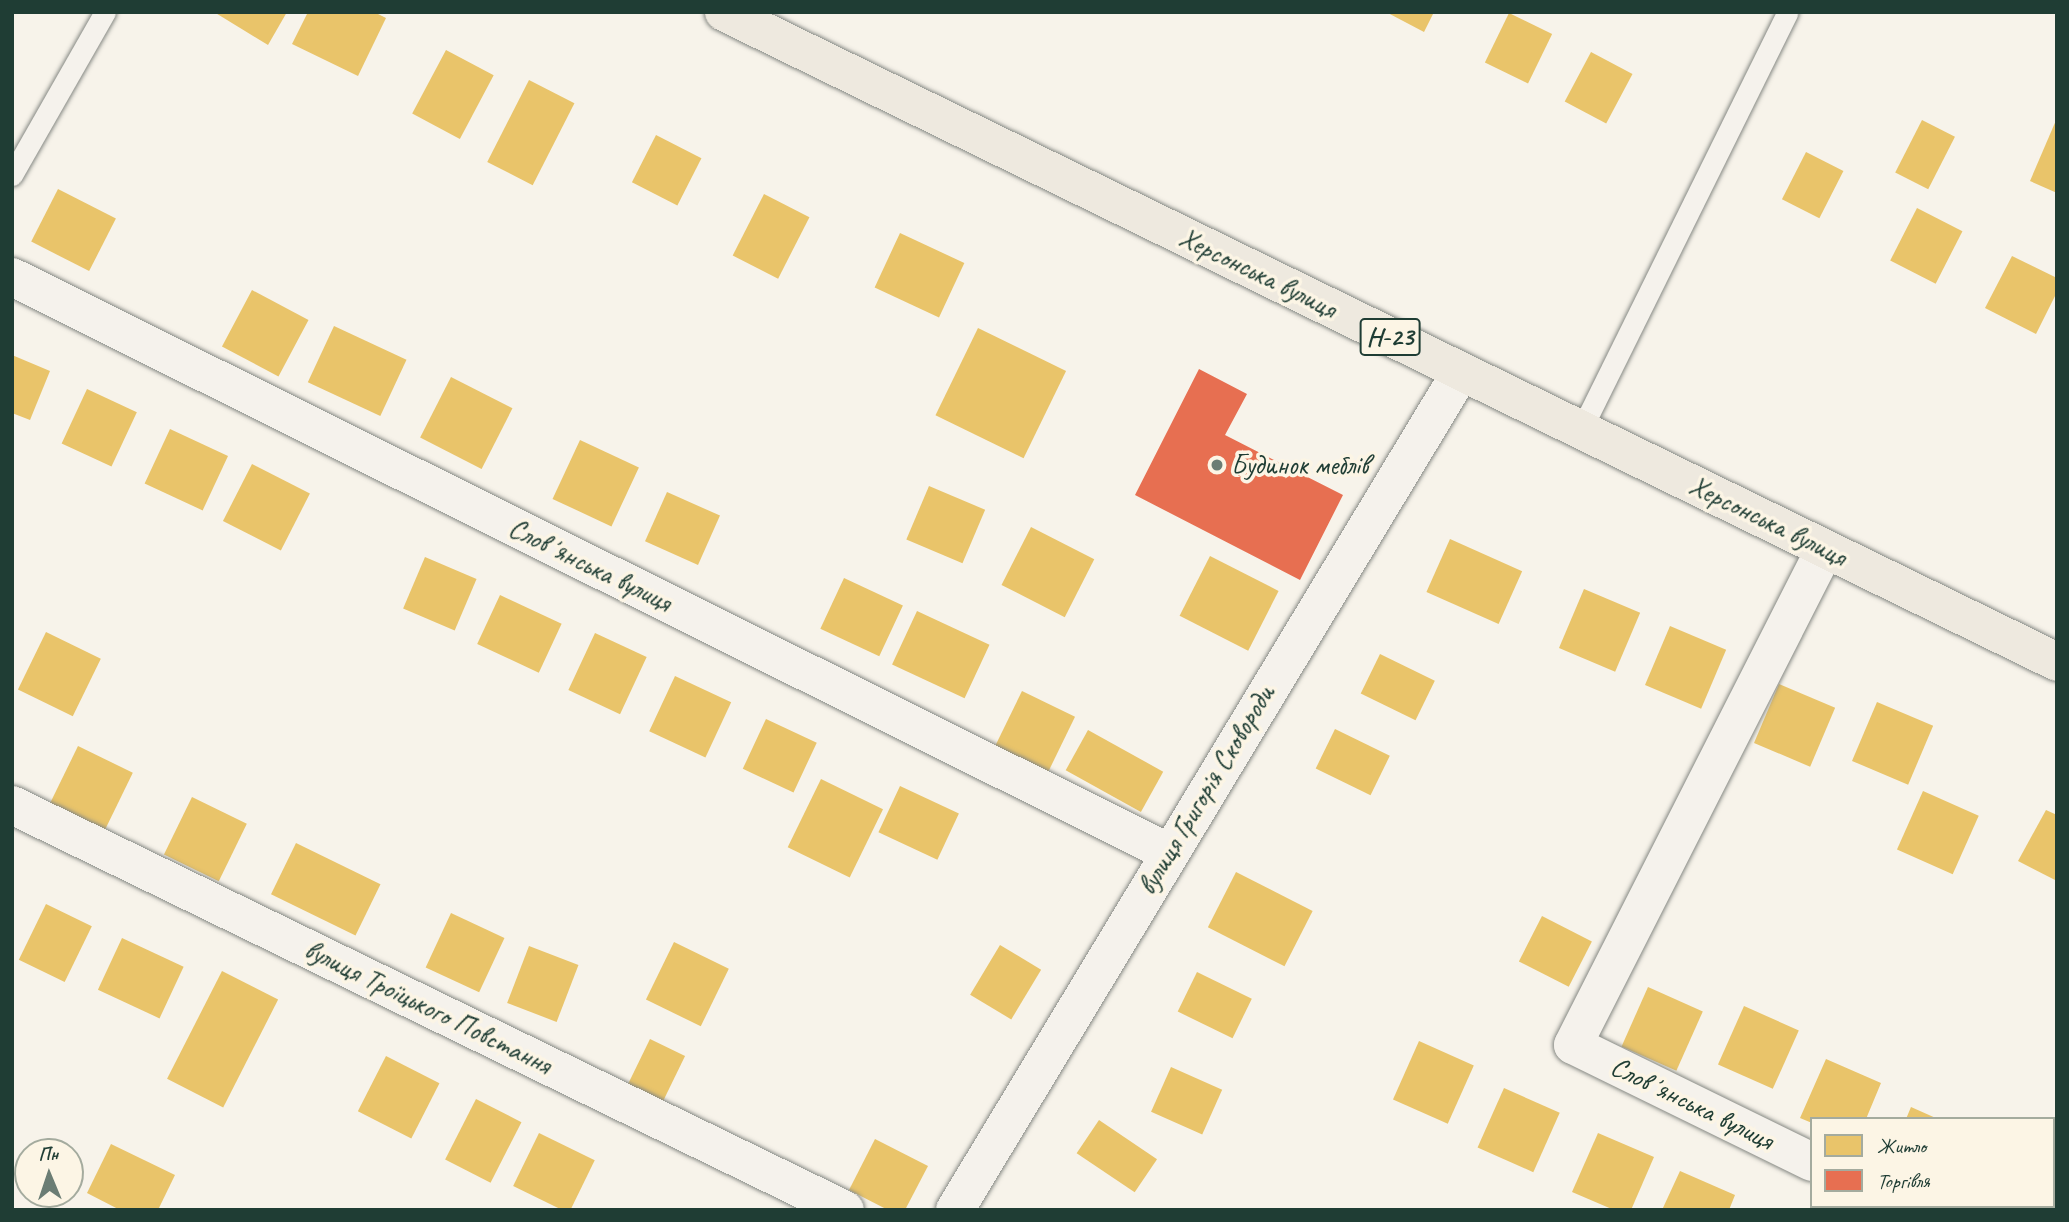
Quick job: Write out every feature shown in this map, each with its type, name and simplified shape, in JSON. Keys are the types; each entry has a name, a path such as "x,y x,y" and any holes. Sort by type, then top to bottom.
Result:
{"main road":[{"name":"Херсонська вулиця","path":"724,12 2057,662"}],"street":[{"name":"Словʼянська вулиця","path":"12,278 1168,852"},
{"name":"вулиця Григорія Сковороди","path":"955,1210 1168,852 1461,372"},
{"name":"Словʼянська вулиця","path":"1810,1161 1573,1045 1825,549"},
{"name":"вулиця Троїцького Повстання","path":"12,805 845,1210"}],"lane":[{"path":"12,175 105,12"},
{"path":"1581,430 1788,12"}],"building: Житло":[{"path":"214,12 287,12 268,45"},
{"path":"308,12 374,12 386,18 358,76 292,44"},
{"path":"1386,12 1434,12 1424,32"},
{"path":"1509,13 1552,34 1528,83 1485,62"},
{"path":"446,50 494,75 460,139 412,114"},
{"path":"1591,52 1632,74 1606,124 1565,101"},
{"path":"529,80 574,103 533,185 487,162"},
{"path":"2057,118 2057,193 2030,181"},
{"path":"1922,120 1955,137 1928,189 1895,173"},
{"path":"656,135 701,158 677,205 632,182"},
{"path":"1806,152 1843,171 1819,218 1782,199"},
{"path":"58,189 116,219 89,271 31,242"},
{"path":"764,194 809,217 778,279 733,255"},
{"path":"1917,208 1962,231 1936,284 1890,261"},
{"path":"900,233 964,263 939,317 875,287"},
{"path":"2012,256 2057,278 2057,292 2036,334 1985,308"},
{"path":"252,290 309,320 278,377 222,347"},
{"path":"334,326 407,360 380,416 308,382"},
{"path":"978,328 1066,371 1024,458 935,415"},
{"path":"12,355 50,371 30,420 12,413"},
{"path":"451,377 512,408 482,469 420,438"},
{"path":"87,389 137,412 111,467 62,443"},
{"path":"170,429 228,456 203,510 145,483"},
{"path":"580,440 639,467 611,526 553,499"},
{"path":"252,464 310,494 281,551 223,521"},
{"path":"929,486 985,510 962,563 906,539"},
{"path":"667,492 720,516 698,565 645,541"},
{"path":"1031,527 1094,559 1065,617 1001,585"},
{"path":"1450,539 1522,571 1499,624 1426,592"},
{"path":"1210,556 1279,591 1248,651 1180,616"},
{"path":"425,557 477,579 455,630 403,609"},
{"path":"844,578 903,605 879,656 820,629"},
{"path":"1584,589 1640,613 1615,672 1559,648"},
{"path":"500,595 562,624 539,673 477,644"},
{"path":"917,611 990,645 965,698 892,664"},
{"path":"1670,626 1726,650 1701,709 1645,685"},
{"path":"46,632 101,659 73,716 18,690"},
{"path":"595,633 647,657 620,714 568,690"},
{"path":"1380,654 1435,681 1416,720 1361,694"},
{"path":"675,676 731,702 705,757 649,731"},
{"path":"1779,684 1835,708 1810,767 1754,743"},
{"path":"1022,691 1075,717 1045,779 992,753"},
{"path":"1877,702 1933,726 1908,785 1852,761"},
{"path":"766,719 817,743 794,793 743,769"},
{"path":"1335,729 1390,756 1371,795 1316,769"},
{"path":"1088,730 1163,772 1141,812 1066,770"},
{"path":"78,746 133,773 105,830 50,804"},
{"path":"821,779 883,809 850,878 788,847"},
{"path":"900,786 959,813 937,860 878,832"},
{"path":"1923,791 1979,816 1953,874 1897,849"},
{"path":"192,797 247,824 219,881 164,855"},
{"path":"2046,810 2057,815 2057,881 2018,861"},
{"path":"296,843 380,884 355,935 271,894"},
{"path":"1236,872 1313,911 1284,966 1208,927"},
{"path":"46,904 92,926 65,982 19,960"},
{"path":"451,913 504,938 479,992 426,967"},
{"path":"1542,916 1592,941 1569,987 1519,961"},
{"path":"122,938 184,967 160,1018 98,990"},
{"path":"674,942 729,969 701,1026 646,1000"},
{"path":"1000,945 1041,970 1011,1019 970,995"},
{"path":"529,946 578,965 557,1022 507,1003"},
{"path":"222,971 278,1000 223,1107 167,1079"},
{"path":"1197,972 1252,999 1233,1038 1178,1012"},
{"path":"1648,987 1703,1011 1676,1071 1622,1046"},
{"path":"1744,1006 1799,1030 1773,1089 1718,1064"},
{"path":"650,1039 685,1056 661,1106 626,1088"},
{"path":"1419,1041 1474,1065 1448,1124 1393,1099"},
{"path":"386,1056 439,1083 411,1138 358,1111"},
{"path":"1826,1059 1881,1083 1867,1117 1810,1117 1810,1122 1800,1118"},
{"path":"1171,1067 1222,1090 1202,1135 1151,1112"},
{"path":"1504,1088 1560,1113 1533,1172 1478,1147"},
{"path":"476,1099 521,1122 491,1183 445,1160"},
{"path":"1911,1107 1934,1117 1907,1117"},
{"path":"1099,1120 1157,1159 1135,1192 1077,1153"},
{"path":"539,1133 595,1160 570,1210 562,1210 513,1186"},
{"path":"1598,1133 1654,1157 1631,1210 1614,1210 1572,1192"},
{"path":"875,1139 928,1166 905,1210 888,1210 849,1190"},
{"path":"111,1144 175,1175 158,1210 120,1210 87,1193"},
{"path":"1680,1171 1735,1195 1729,1210 1662,1210"}],"building: Торгівля":[{"name":"Будинок меблів","path":"1199,369 1247,394 1225,435 1343,495 1300,580 1135,495"}],"place":[{"name":"Будинок меблів","path":"1217,465"}]}
